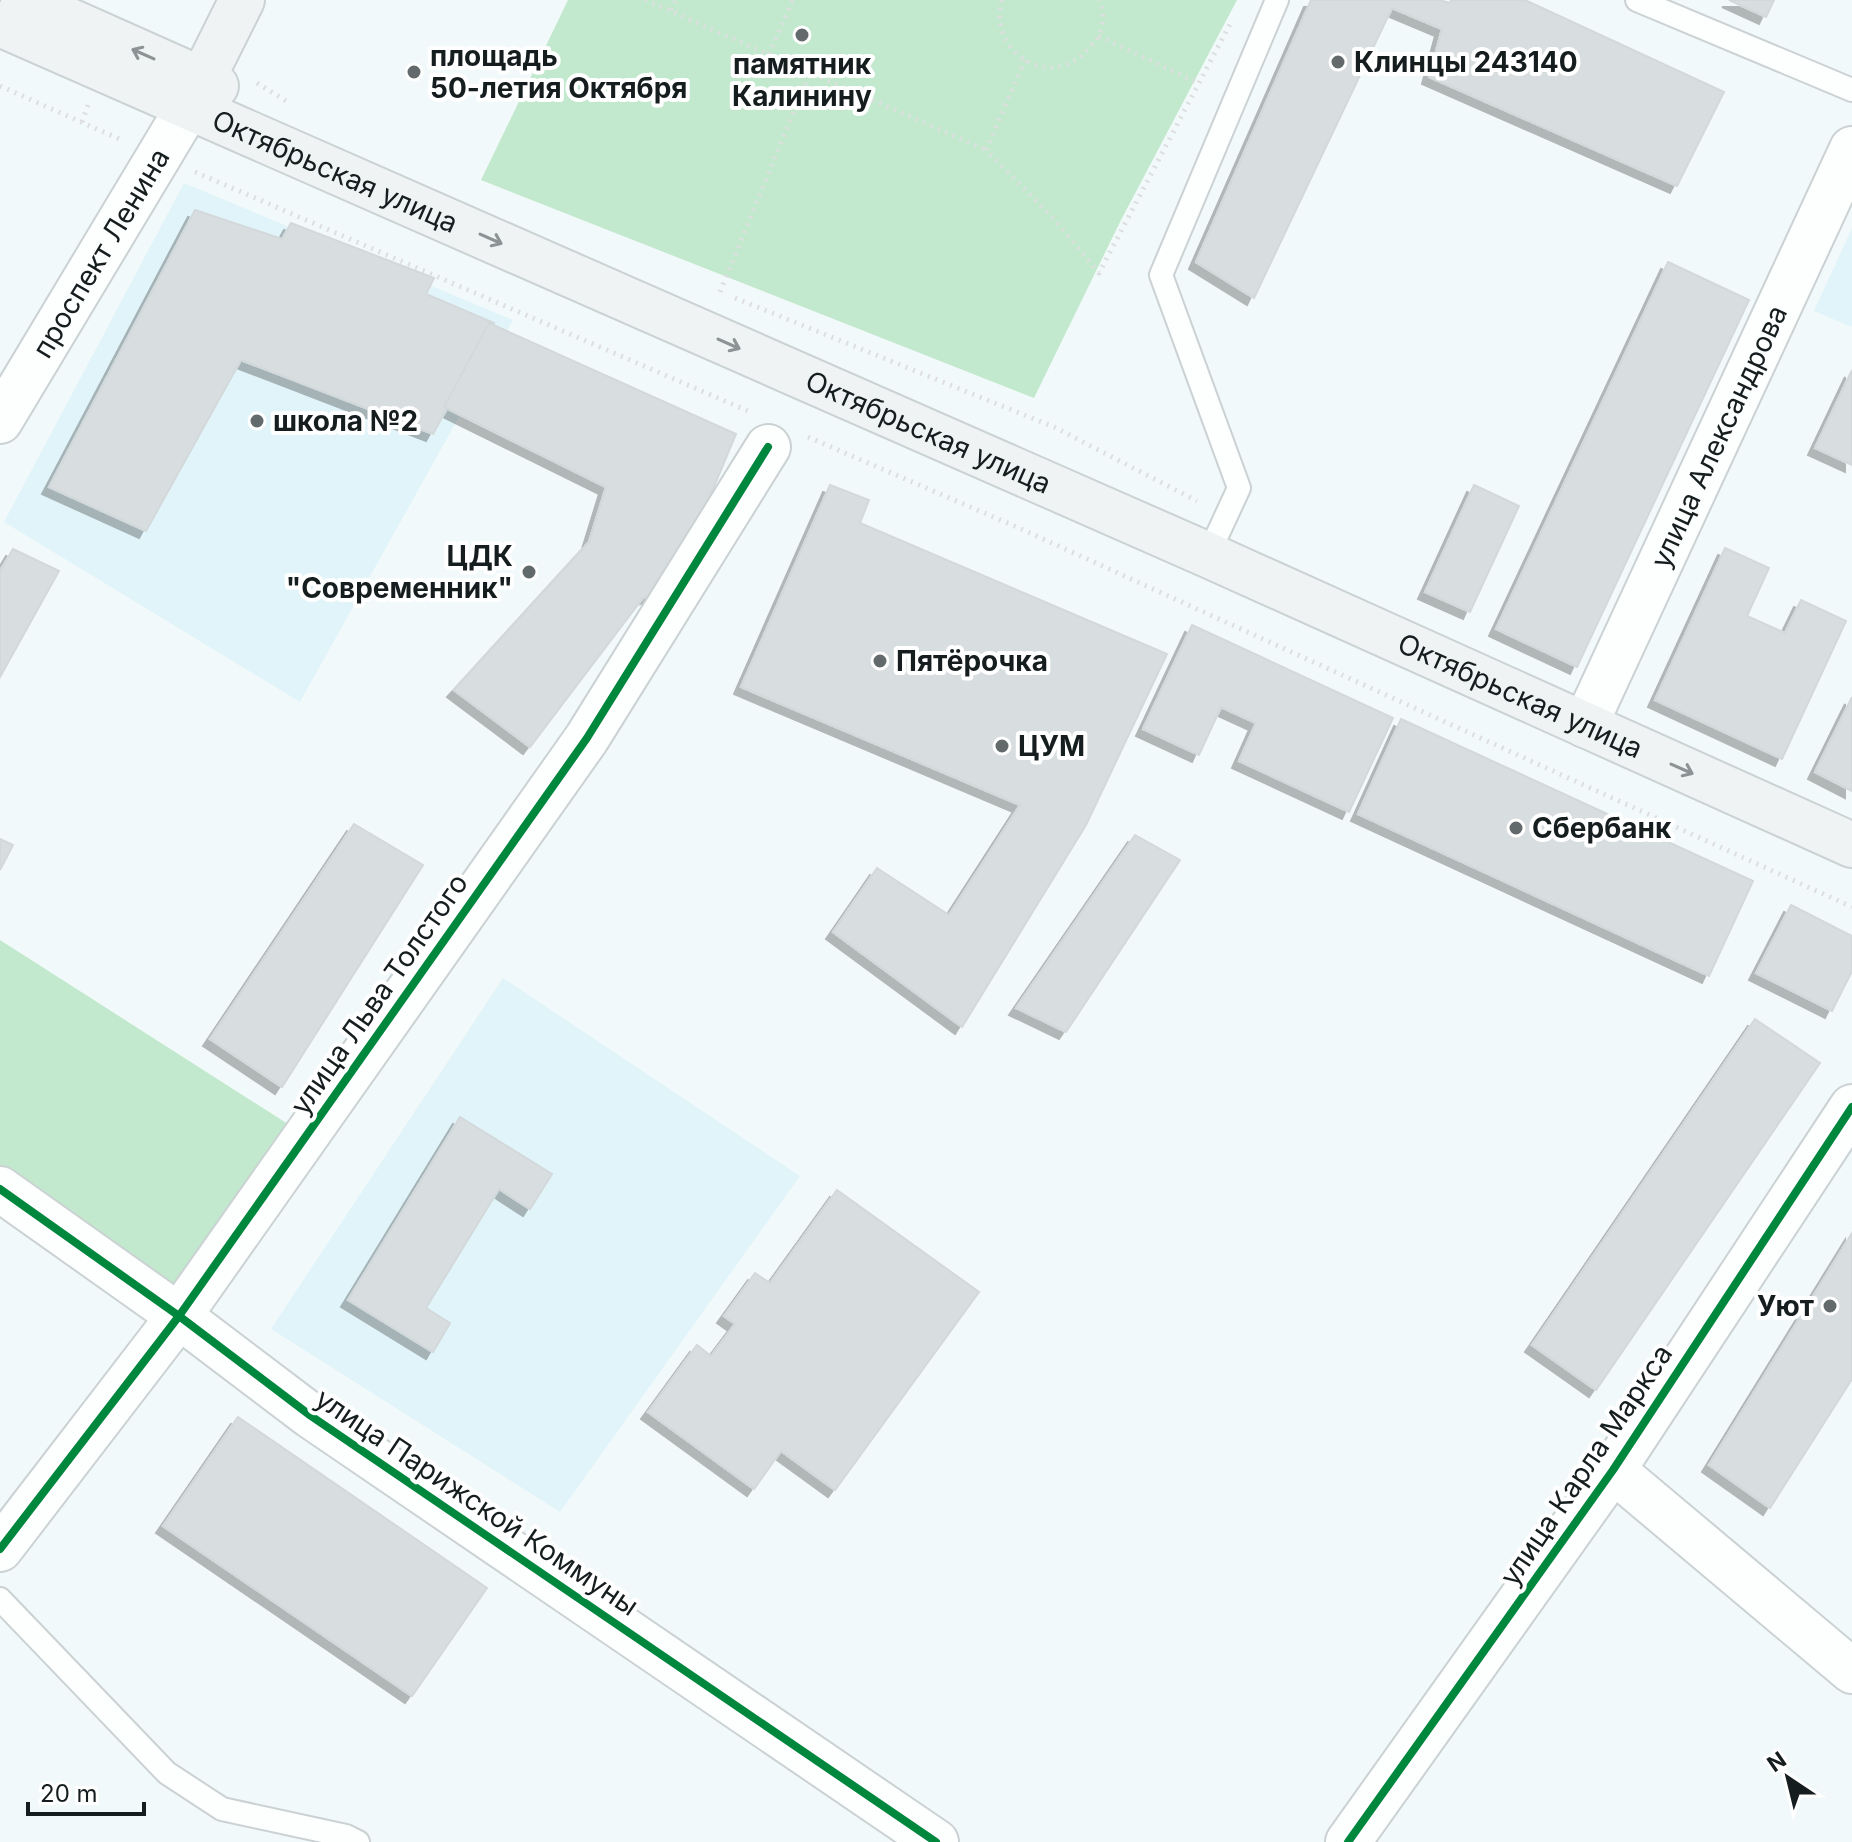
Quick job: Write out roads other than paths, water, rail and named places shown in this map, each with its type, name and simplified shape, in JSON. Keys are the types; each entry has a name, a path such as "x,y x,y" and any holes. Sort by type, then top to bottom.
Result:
{"main road":[{"name":"Октябрьская улица","path":"23,0 1218,535 1591,712 1852,845"},
{"name":"проспект Ленина","path":"202,81 242,0"},
{"name":"Октябрьская улица","path":"0,24 202,81"},
{"name":"Октябрьская улица","path":"1591,712 1852,814"}],"street":[{"name":"проспект Ленина","path":"0,421 202,81"},
{"name":"улица Александрова","path":"1591,712 1850,157"},
{"name":"улица Льва Толстого","path":"0,1549 179,1316 587,738 774,431"},
{"name":"улица Карла Маркса","path":"1348,1842 1613,1470 1852,1107"},
{"name":"улица Парижской Коммуны","path":"0,1189 179,1316 311,1416 936,1842"},
{"path":"1613,1470 1852,1671"}],"lane":[{"path":"1218,535 1239,488 1161,275 1277,0"},
{"path":"1637,0 1852,90"},
{"path":"0,1599 167,1773 222,1809 346,1836 358,1842"}],"place":[{"name":"памятник Калинину","path":"802,35"},
{"name":"Клинцы 243140","path":"1338,62"},
{"name":"площадь 50-летия Октября","path":"414,72"},
{"name":"школа №2","path":"257,421"},
{"name":"ЦДК \"Современник\"","path":"529,572"},
{"name":"Пятёрочка","path":"880,661"},
{"name":"ЦУМ","path":"1002,746"},
{"name":"Сбербанк","path":"1516,828"},
{"name":"Уют","path":"1830,1306"}]}
